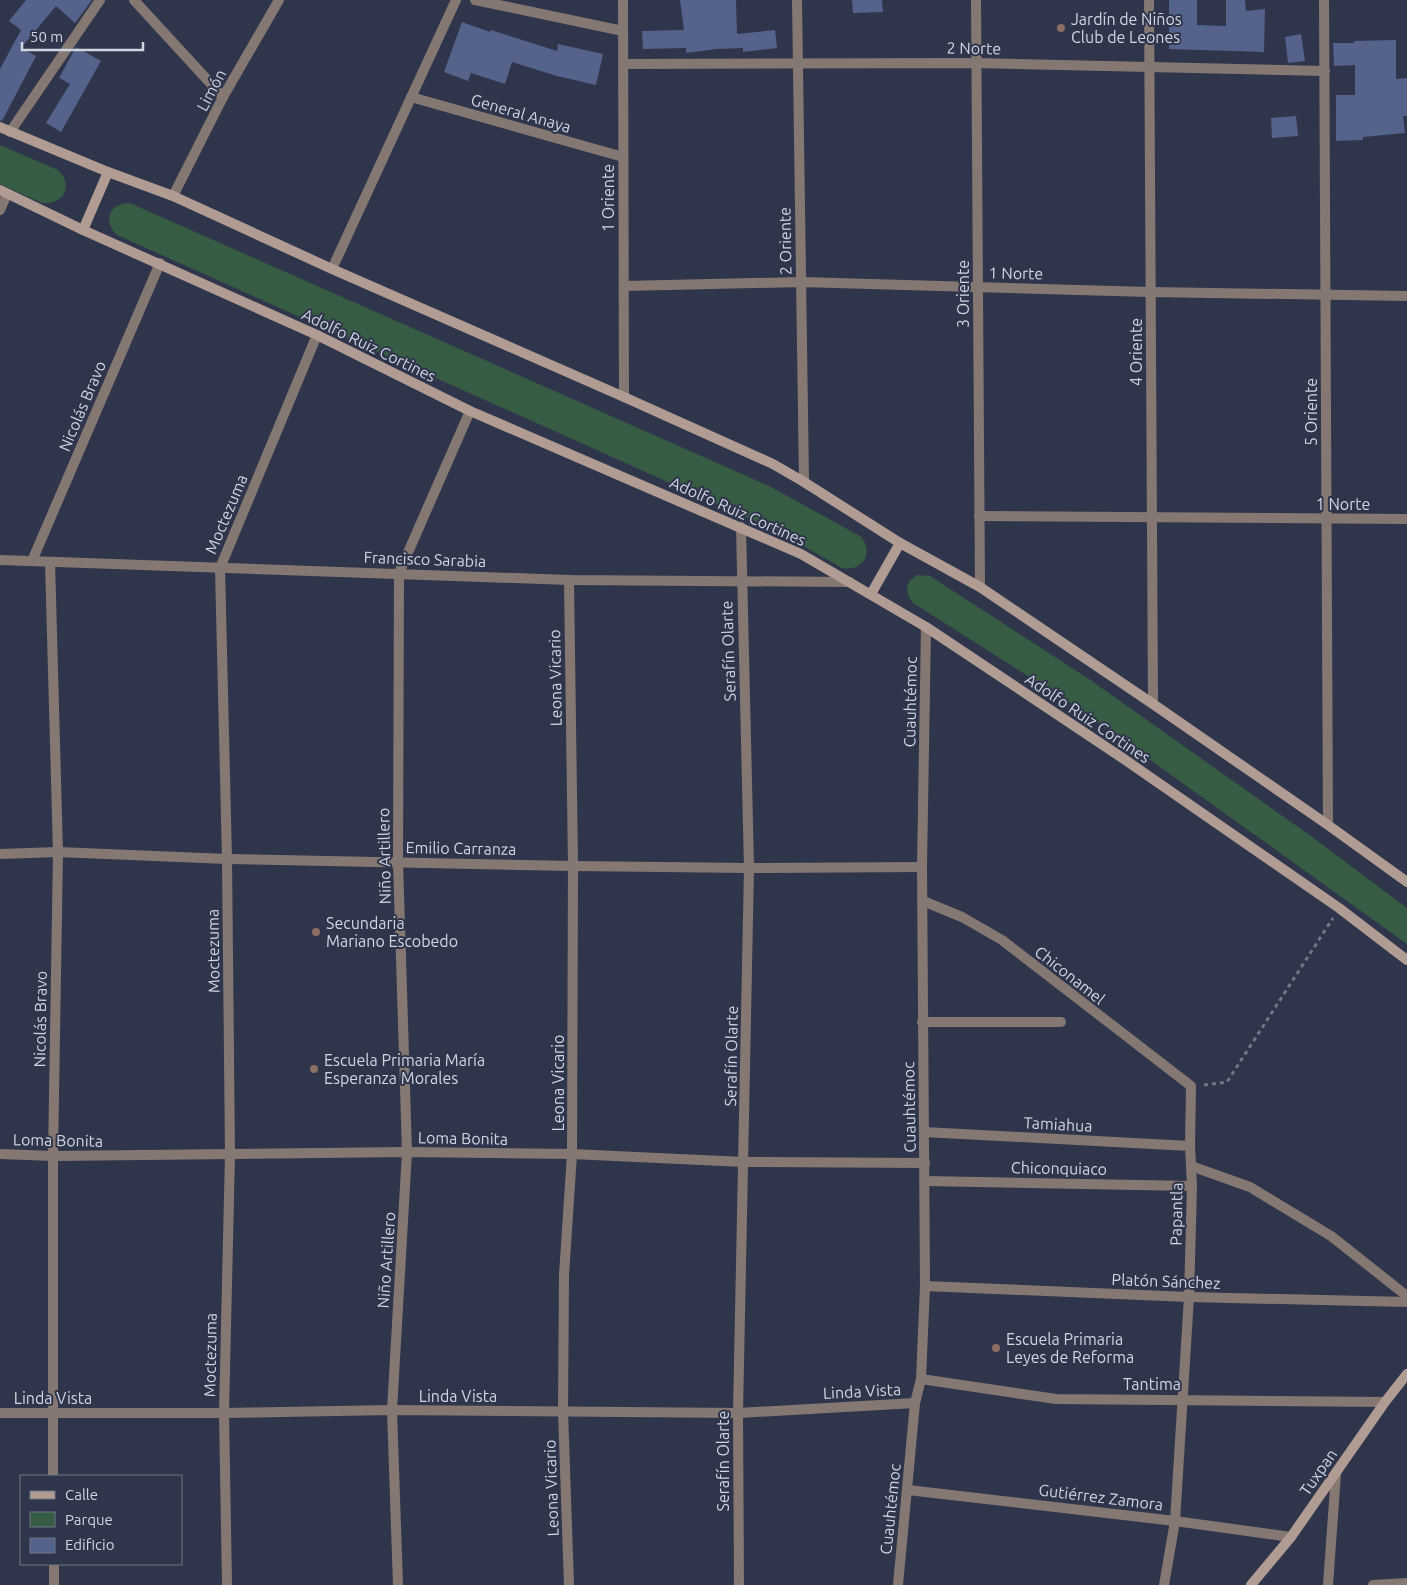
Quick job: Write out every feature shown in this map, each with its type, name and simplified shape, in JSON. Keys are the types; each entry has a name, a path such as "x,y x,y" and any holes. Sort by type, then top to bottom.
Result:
{"main road":[{"path":"5,130 173,196 332,269 773,464 900,543 980,587 1153,704 1407,882"},
{"path":"83,230 108,172"},
{"name":"Adolfo Ruiz Cortines","path":"3,192 317,335 470,411 801,554 926,627 1121,757 1339,908 1407,960"},
{"path":"871,594 900,543"},
{"name":"Tuxpan","path":"1251,1585 1291,1537 1385,1402 1407,1374"}],"street":[{"path":"5,130 100,0"},
{"path":"134,0 223,97"},
{"name":"Limón","path":"173,196 223,97 279,0"},
{"path":"332,269 456,0"},
{"path":"475,0 623,31"},
{"name":"1 Oriente","path":"623,0 624,397"},
{"name":"2 Oriente","path":"797,0 804,482"},
{"name":"3 Oriente","path":"976,0 980,587"},
{"name":"4 Oriente","path":"1149,0 1153,704"},
{"name":"5 Oriente","path":"1324,0 1328,825"},
{"name":"2 Norte","path":"623,64 977,63 1325,71"},
{"name":"General Anaya","path":"411,97 623,157"},
{"path":"0,210 3,192"},
{"name":"Nicolás Bravo","path":"32,561 160,264"},
{"name":"1 Norte","path":"624,286 801,282 1150,292 1407,296"},
{"name":"Moctezuma","path":"227,1585 224,1413 230,1154 220,568 317,335"},
{"name":"Niño Artillero","path":"398,1585 392,1410 408,1152 398,862 399,573 470,411"},
{"name":"1 Norte","path":"979,516 1407,519"},
{"name":"Serafín Olarte","path":"739,1585 738,1414 749,868 741,527"},
{"name":"Francisco Sarabia","path":"0,560 569,580 850,582"},
{"name":"Nicolás Bravo","path":"50,562 58,852 53,1156 53,1475"},
{"name":"Leona Vicario","path":"569,580 573,866 572,1154 564,1275 563,1411 569,1585"},
{"name":"Cuauhtémoc","path":"898,1585 915,1403 921,1379 925,1286 922,867 926,627"},
{"name":"Emilio Carranza","path":"0,854 58,852 226,859 573,866 922,867"},
{"name":"Chiconamel","path":"922,901 962,917 1002,940 1191,1086"},
{"path":"922,1022 1062,1022"},
{"name":"Papantla","path":"1164,1585 1175,1521 1189,1297 1192,1186 1190,1146 1191,1086"},
{"name":"Tamiahua","path":"924,1132 1190,1146"},
{"name":"Loma Bonita","path":"0,1154 53,1156 408,1152 572,1154 744,1162 925,1162"},
{"path":"1191,1166 1250,1187 1331,1236 1407,1296"},
{"name":"Chiconquiaco","path":"925,1180 1192,1186"},
{"name":"Platón Sánchez","path":"925,1286 1189,1297 1407,1302"},
{"name":"Tantima","path":"921,1379 1056,1399 1385,1402"},
{"name":"Linda Vista","path":"0,1413 224,1413 392,1410 738,1414 915,1403"},
{"path":"1328,1585 1336,1474"},
{"name":"Gutiérrez Zamora","path":"908,1490 1175,1521 1291,1537"},
{"path":"54,1565 54,1585"},
{"path":"1373,1585 1407,1583"}],"path":[{"path":"1191,1086 1227,1082 1339,908"}],"green space":[{"path":"0,145 58,170 63,176 66,188 61,197 50,203 42,203 0,184"},
{"path":"127,203 769,486 860,536 866,548 864,560 856,567 842,568 775,530 117,235 110,225 110,215 115,207"},
{"path":"918,575 930,576 1089,679 1315,839 1407,908 1407,944 1072,704 913,603 908,595 907,587 910,580"}],"building":[{"path":"26,0 92,0 75,23 56,6 21,48 36,56 2,121 0,120 0,69 21,30 9,21"},
{"path":"680,0 736,0 737,34 775,30 777,48 743,52 743,48 716,49 686,53 686,48 643,49 642,31 684,30"},
{"path":"852,0 882,0 883,12 853,13"},
{"path":"1169,0 1197,0 1197,25 1226,26 1226,0 1245,0 1246,11 1265,9 1264,52 1169,49"},
{"path":"462,22 557,51 558,44 603,54 596,85 557,76 512,62 505,84 471,73 468,81 444,72"},
{"path":"1301,34 1305,61 1288,63 1285,37"},
{"path":"1396,40 1396,79 1407,78 1407,116 1403,116 1405,133 1363,137 1363,140 1336,141 1336,95 1355,95 1355,65 1334,66 1333,43"},
{"path":"76,47 101,61 61,132 46,123 70,84 59,78"},
{"path":"1296,116 1298,136 1272,138 1271,118"}],"place":[{"name":"Jardín de Niños Club de Leones","path":"1061,28"},
{"name":"Secundaria Mariano Escobedo","path":"316,932"},
{"name":"Escuela Primaria María Esperanza Morales","path":"314,1069"},
{"name":"Escuela Primaria Leyes de Reforma","path":"996,1348"}]}
